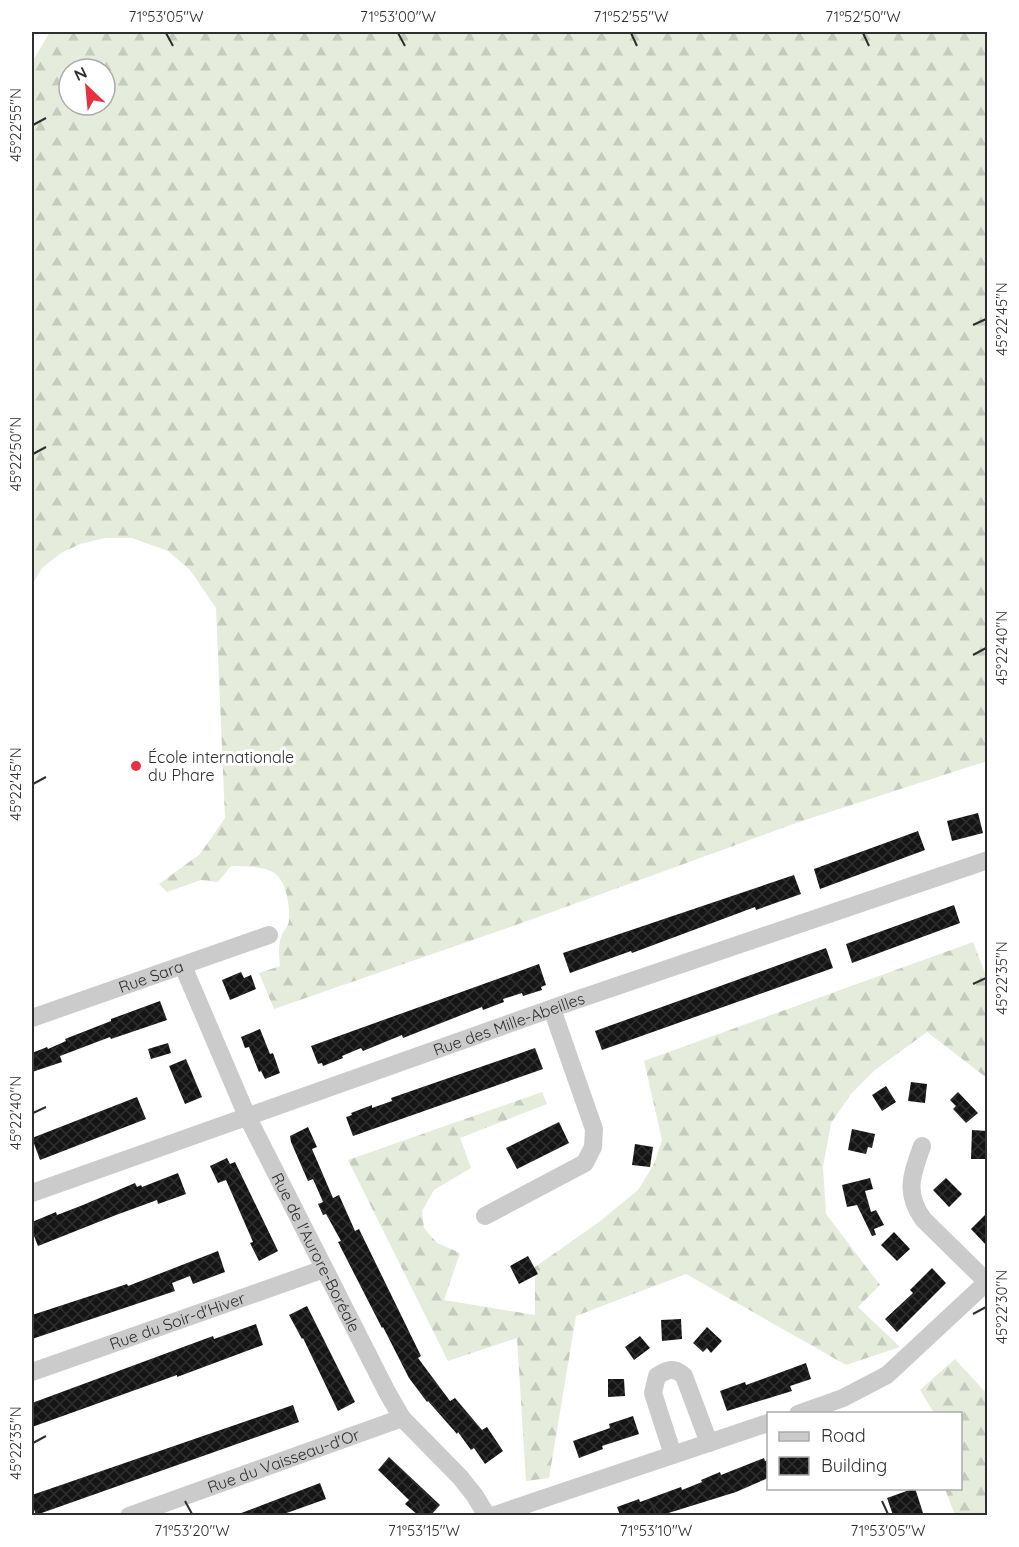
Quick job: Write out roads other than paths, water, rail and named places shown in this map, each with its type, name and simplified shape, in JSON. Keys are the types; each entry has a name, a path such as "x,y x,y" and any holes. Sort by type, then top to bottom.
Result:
{"street":[{"name":"Rue des Mille-Abeilles","path":"32,1193 552,1008 987,860"},
{"name":"Rue Sara","path":"32,1018 269,935"},
{"name":"Rue de l'Aurore-Boréale","path":"183,966 247,1116 387,1392 402,1418 460,1477 487,1515"},
{"path":"485,1216 585,1163 593,1147 594,1129 552,1008"},
{"path":"801,1412 843,1398 887,1375 987,1281 923,1219 917,1210 910,1187 922,1146"},
{"name":"Rue du Soir-d'Hiver","path":"32,1372 324,1269"},
{"path":"673,1455 653,1394 657,1376 670,1369 677,1370 684,1376 709,1443"},
{"name":"Rue du Vaisseau-d'Or","path":"129,1515 402,1418"},
{"path":"492,1515 767,1423"}],"place":[{"name":"École internationale du Phare","path":"136,766"}]}
